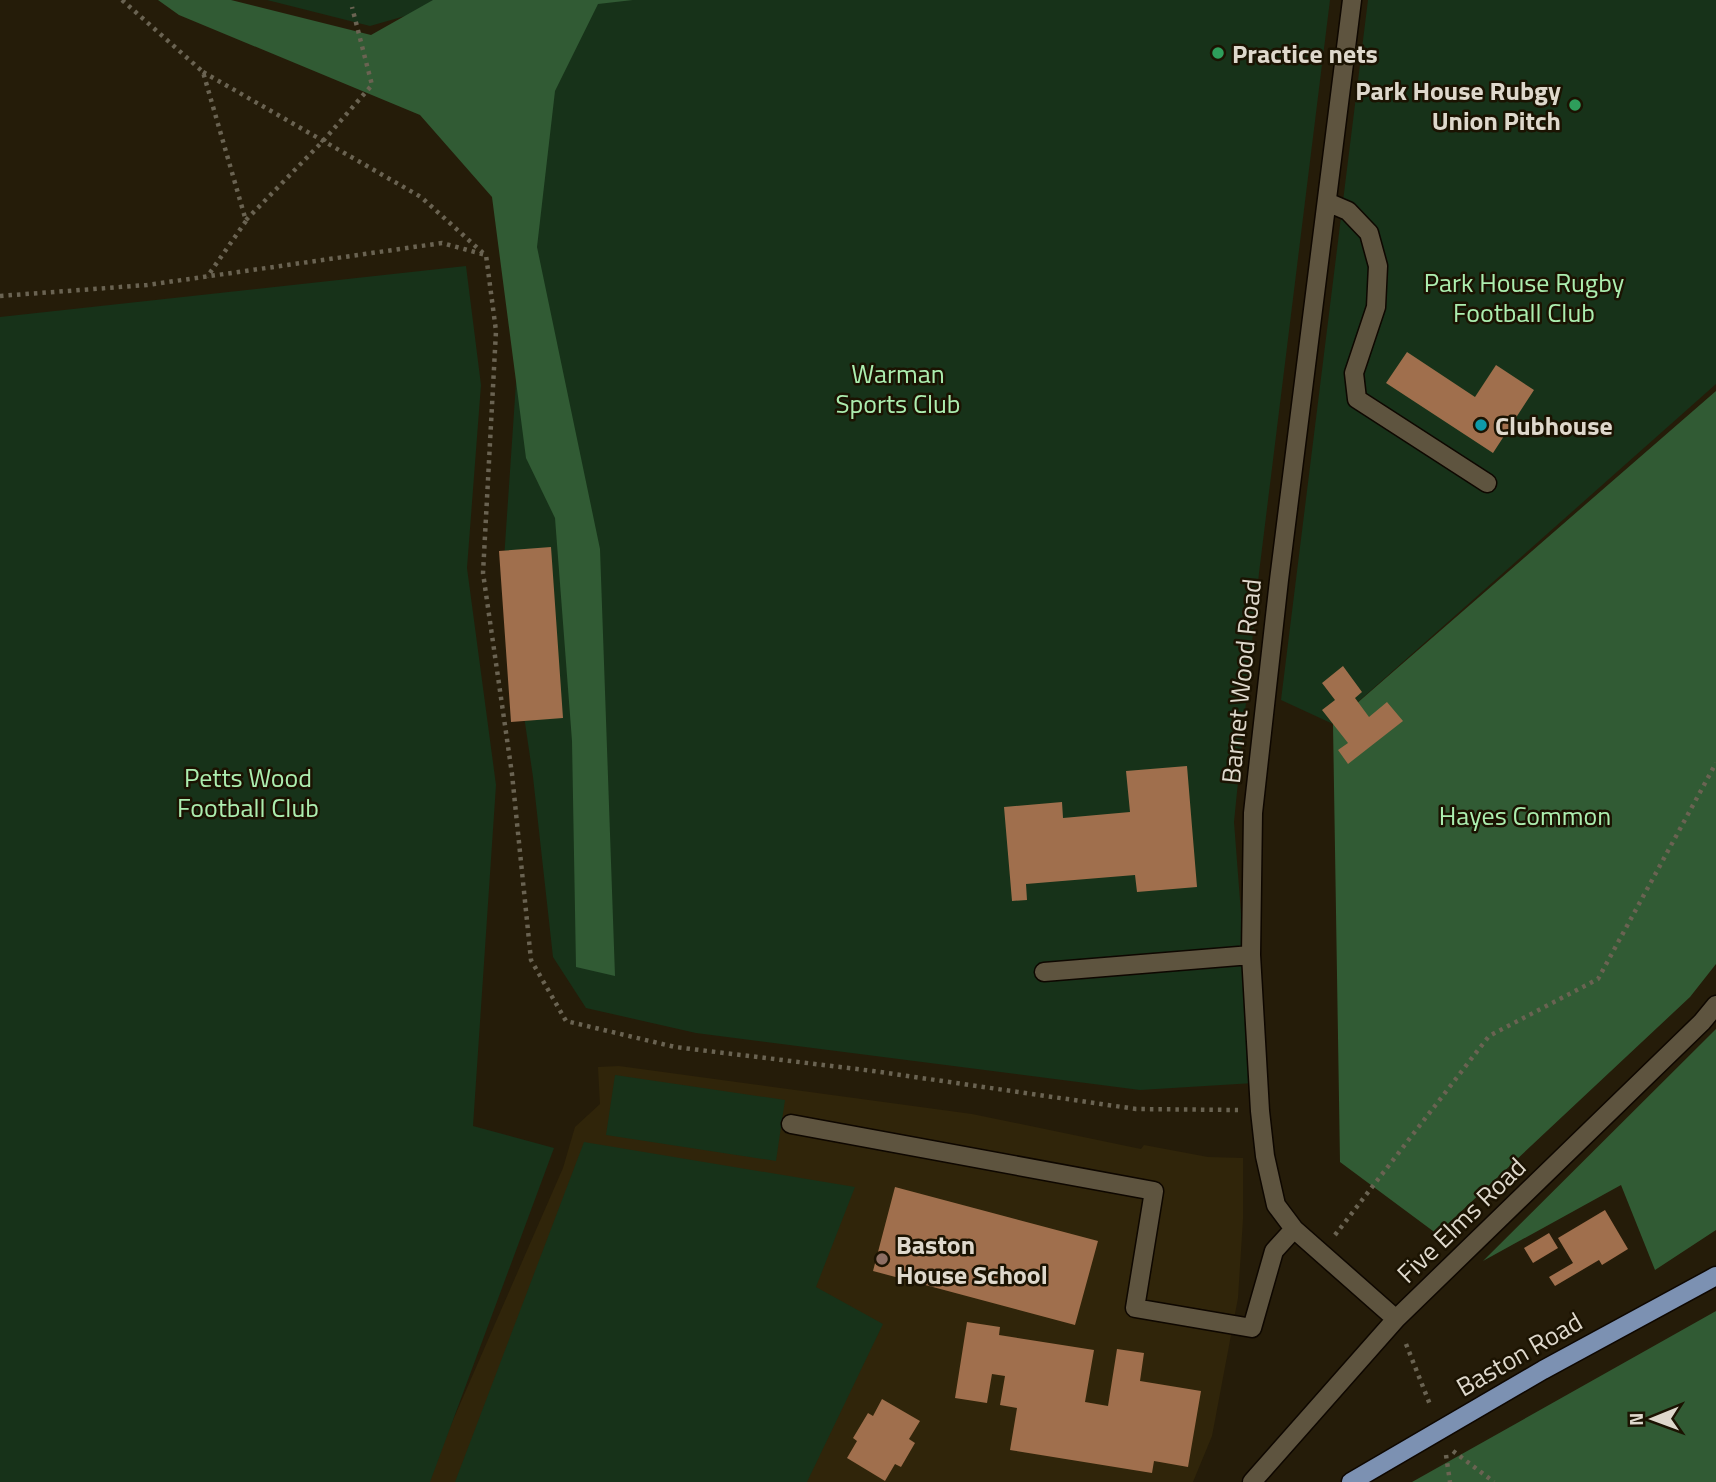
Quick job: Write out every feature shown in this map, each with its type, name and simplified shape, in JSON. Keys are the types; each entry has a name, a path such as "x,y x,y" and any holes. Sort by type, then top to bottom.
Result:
{"main road":[{"name":"Baston Road","path":"1351,1482 1544,1370 1716,1276"}],"street":[{"name":"Barnet Wood Road","path":"1352,0 1279,580 1253,813 1251,955 1260,1111 1265,1156 1276,1205 1294,1229 1396,1319"},
{"path":"1326,202 1348,211 1369,233 1378,266 1376,307 1354,373 1357,399 1487,483"},
{"path":"1044,972 1251,955"},
{"name":"Five Elms Road","path":"1252,1482 1396,1319 1702,1022 1716,1005"},
{"path":"790,1124 1154,1191 1135,1308 1252,1328 1274,1251 1294,1229"}],"path":[{"path":"122,0 203,72 421,197 486,255 496,331 483,573 512,774 531,960 566,1021 676,1047 873,1071 1136,1109 1260,1111"},
{"path":"206,277 246,221 324,141 372,85 352,6"},
{"path":"203,72 246,221"},
{"path":"0,296 147,285 442,243 486,255"},
{"path":"1321,1253 1489,1036 1598,979 1716,763"},
{"path":"1396,1319 1440,1430"},
{"path":"1450,1482 1445,1444 1494,1482"}],"shaded area":[{"name":"Baston House School","path":"619,1066 972,1114 1141,1149 1144,1145 1208,1157 1243,1158 1243,1219 1238,1298 1212,1436 1193,1482 426,1482 563,1168 575,1127 600,1104 598,1067"}],"green space":[{"path":"158,0 231,0 371,35 433,0 633,0 598,4 555,91 537,247 600,549 615,976 576,967 572,741 555,518 526,458 492,197 420,115 179,15"},
{"path":"267,0 461,0 370,26"},
{"name":"Warman Sports Club","path":"491,0 1330,0 1259,573 1234,822 1254,1083 1140,1090 696,1033 586,1008 553,957 533,777 503,574 520,324"},
{"name":"Park House Rugby Football Club","path":"1368,0 1716,0 1716,384 1333,724 1281,700"},
{"name":"Petts Wood Football Club","path":"466,266 481,385 467,568 496,785 473,1126 554,1148 430,1482 0,1482 0,317"},
{"name":"Hayes Common","path":"1716,391 1716,964 1690,997 1437,1234 1340,1162 1333,724"},
{"path":"1716,1029 1716,1230 1655,1270 1621,1185 1483,1261"},
{"path":"615,1075 785,1100 776,1161 606,1135"},
{"path":"584,1142 855,1187 816,1287 883,1324 807,1482 455,1482"},
{"path":"1716,1311 1716,1482 1412,1482"}],"building":[{"name":"Clubhouse","path":"1407,352 1475,397 1496,365 1534,390 1493,453 1386,383"},
{"path":"551,547 563,718 511,722 499,551"},
{"path":"1343,666 1362,692 1355,698 1369,717 1387,702 1403,721 1348,764 1338,750 1348,743 1322,710 1335,700 1322,683"},
{"path":"1187,766 1197,887 1137,892 1135,875 1026,884 1027,900 1012,901 1004,807 1062,802 1063,818 1130,812 1126,771"},
{"path":"895,1187 1098,1241 1075,1325 873,1271"},
{"path":"1605,1210 1628,1249 1602,1265 1599,1260 1555,1286 1549,1277 1573,1263 1558,1238"},
{"path":"1549,1233 1558,1248 1533,1263 1524,1248"},
{"path":"967,1322 1000,1327 999,1335 1094,1350 1085,1402 1108,1406 1117,1349 1144,1353 1140,1381 1201,1391 1188,1467 1154,1461 1152,1473 1010,1450 1017,1408 1000,1405 1005,1376 992,1374 987,1403 955,1398"},
{"path":"882,1399 920,1421 909,1439 915,1443 901,1467 895,1464 885,1481 847,1458 857,1441 853,1438 868,1413 873,1416"}],"place":[{"name":"Practice nets","path":"1218,53"},
{"name":"Park House Rubgy Union Pitch","path":"1575,105"},
{"name":"Clubhouse","path":"1481,425"},
{"name":"Baston House School","path":"882,1259"}]}
